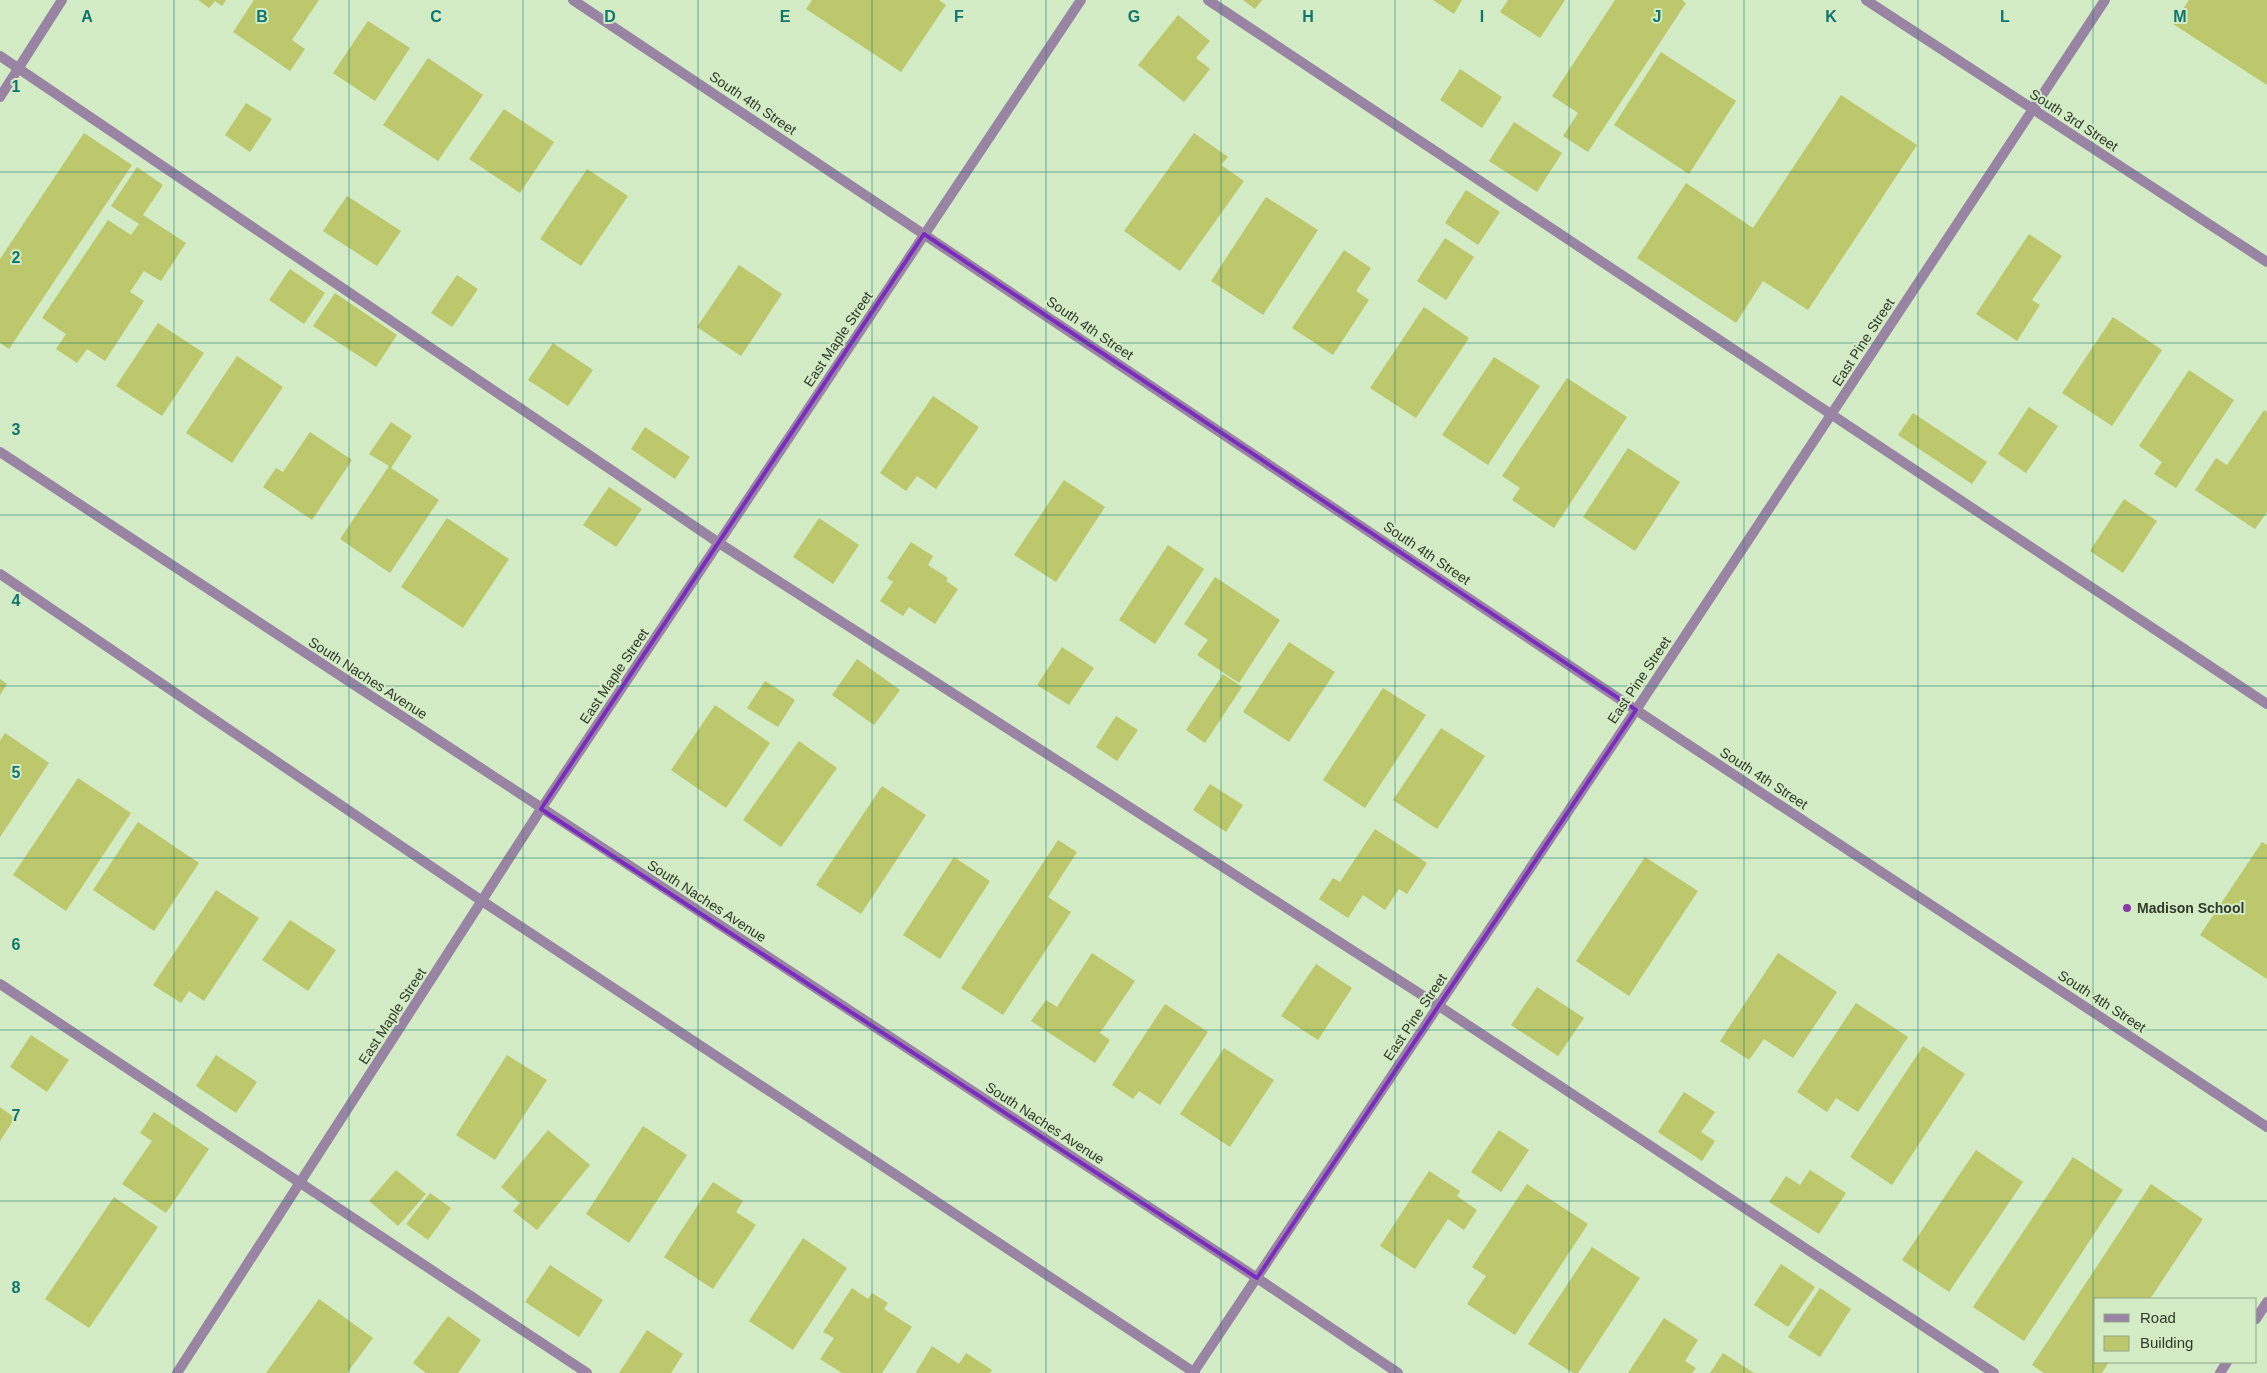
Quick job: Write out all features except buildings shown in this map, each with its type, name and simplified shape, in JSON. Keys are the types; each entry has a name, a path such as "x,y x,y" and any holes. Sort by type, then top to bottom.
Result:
{"street":[{"path":"0,97 62,0"},
{"name":"South 4th Street","path":"573,0 1636,710 2267,1127"},
{"name":"East Maple Street","path":"178,1373 541,809 1081,0"},
{"path":"1208,0 2267,704"},
{"name":"South 3rd Street","path":"1866,0 2267,262"},
{"name":"East Pine Street","path":"1194,1373 1636,710 2105,0"},
{"path":"0,56 719,543 1439,1006 1994,1373"},
{"name":"South Naches Avenue","path":"0,452 1257,1278 1398,1373"},
{"path":"0,574 482,901 1194,1373"},
{"path":"0,984 587,1373"},
{"path":"2257,1317 2267,1302"}],"highlighted area":[{"path":"924,234 1636,710 1257,1278 541,809"}],"place":[{"name":"Madison School","path":"2127,908"}]}
